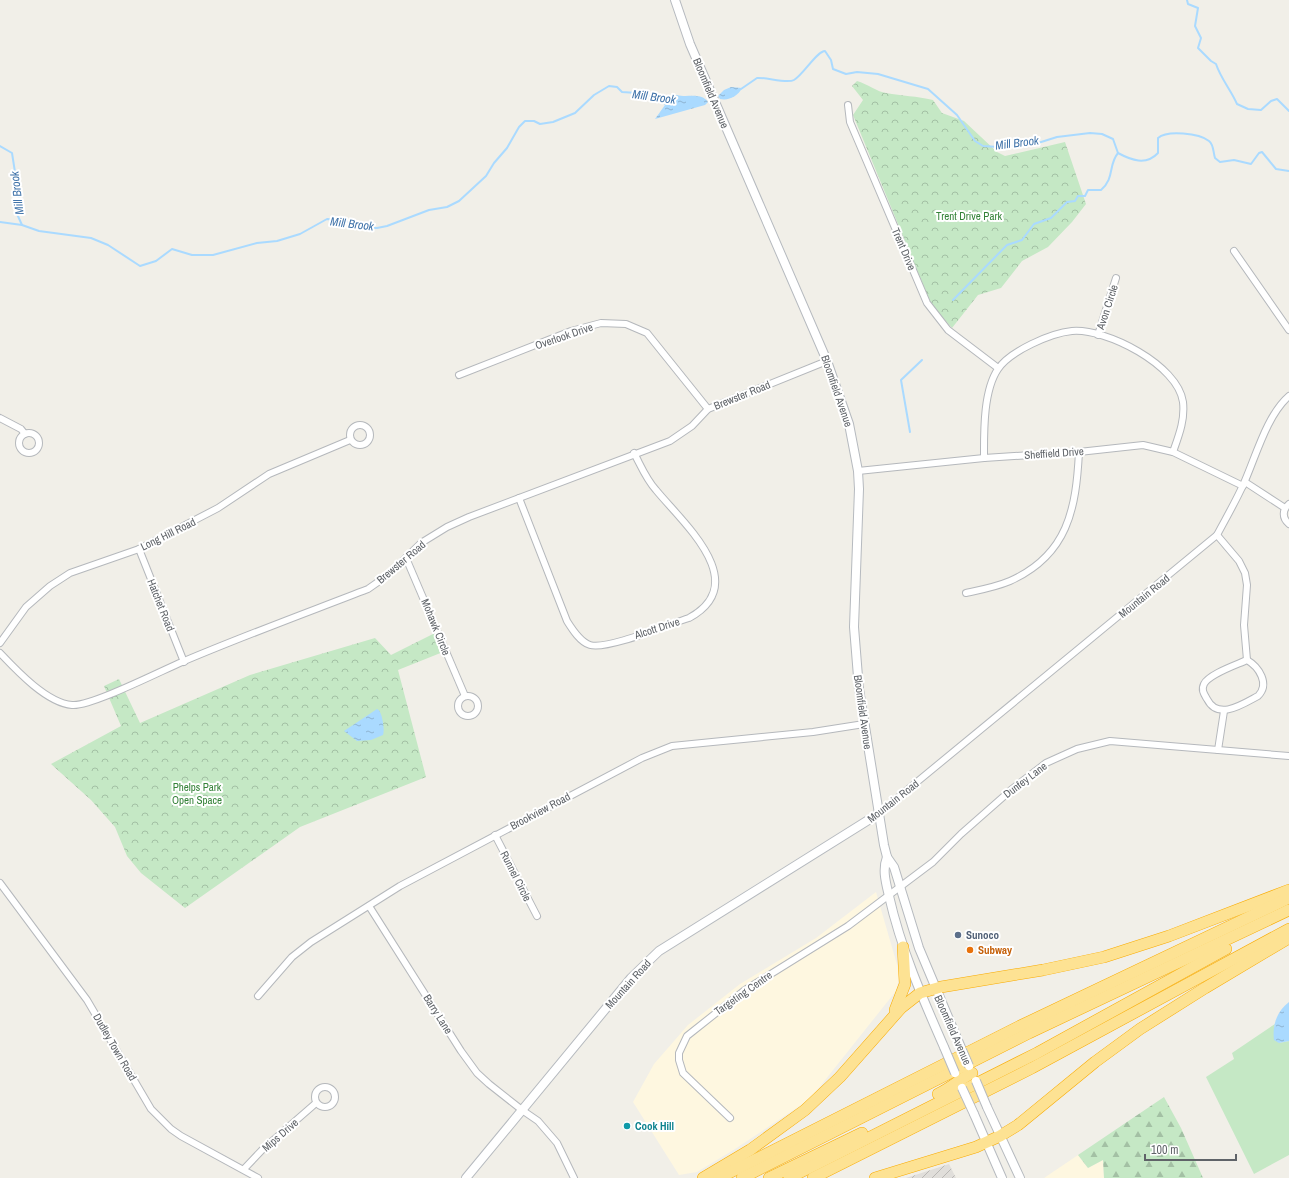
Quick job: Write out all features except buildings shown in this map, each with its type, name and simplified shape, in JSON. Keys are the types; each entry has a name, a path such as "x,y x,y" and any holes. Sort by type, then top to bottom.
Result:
{"highway":[{"path":"704,1178 768,1138 806,1110 834,1084 906,1003 920,993 935,988 1043,970 1104,957 1169,936 1289,890"},
{"path":"719,1178 1020,1026 1289,898"},
{"path":"742,1178 1029,1033 1289,910"},
{"path":"789,1178 1031,1056 1211,957 1289,917"},
{"path":"813,1178 1027,1070 1289,929"},
{"path":"875,1178 986,1143 1000,1136 1018,1125 1095,1062 1140,1029 1198,992 1289,938"},
{"path":"893,1017 905,984 903,947"},
{"path":"769,1178 946,1091 959,1080 972,1073"},
{"path":"756,1178 948,1081 959,1080"}],"main road":[{"name":"Bloomfield Avenue","path":"675,0 690,44 827,361 850,424 858,471 854,627 858,682 878,814 887,857 893,865 917,942 935,988 1020,1178"},
{"name":"Mountain Road","path":"466,1178 631,978 659,951 878,814"},
{"name":"Bloomfield Avenue","path":"887,857 884,868 889,895 903,947 920,993 1002,1178"},
{"path":"903,947 917,942"}],"street":[{"name":"Trent Drive","path":"848,105 850,122 927,303 948,330 998,368"},
{"path":"1234,251 1289,330"},
{"name":"Avon Circle","path":"1098,335 1116,278"},
{"name":"Overlook Drive","path":"459,375 571,331 601,323 626,324 647,333 708,409"},
{"path":"984,458 985,416 991,387 998,368 1021,349 1046,337 1073,331 1107,336 1151,358 1174,380 1183,400 1184,422 1173,452"},
{"name":"Brewster Road","path":"0,653 16,669 55,701 73,705 94,700 184,662 368,589 388,575 421,543 447,527 469,517 634,453 670,441 692,426 708,409 827,361"},
{"name":"Mountain Road","path":"878,814 1217,535 1244,484 1271,420 1282,402 1289,396"},
{"path":"1282,402 1289,404"},
{"path":"0,418 21,429 25,434"},
{"name":"Long Hill Road","path":"0,643 26,607 50,586 70,573 139,549 211,512 269,474 350,440"},
{"name":"Sheffield Drive","path":"858,471 984,458 1079,452 1143,445 1173,452 1244,484 1287,506"},
{"path":"966,593 1010,581 1040,563 1059,541 1072,515 1078,483 1079,452"},
{"name":"Alcott Drive","path":"519,498 567,621 577,635 590,645 606,645 689,618 701,612 710,601 716,587 713,570 705,549 686,523 655,490 634,453"},
{"path":"1287,506 1284,517 1289,524"},
{"path":"1217,535 1239,561 1245,573 1247,585 1244,625 1247,660 1254,665 1263,680 1264,688 1262,693 1258,696 1224,711 1208,702 1203,692 1203,685 1210,678 1247,660"},
{"name":"Hatchet Road","path":"139,549 184,662"},
{"name":"Mohawk Circle","path":"406,558 465,696"},
{"path":"1218,750 1224,711"},
{"name":"Brookview Road","path":"258,996 292,957 311,942 400,886 642,758 672,746 813,732 864,724"},
{"name":"Dunfey Lane","path":"889,895 940,856 961,834 1011,790 1046,764 1077,749 1110,741 1289,756"},
{"name":"Runnel Circle","path":"496,835 537,916"},
{"name":"Dudley Town Road","path":"0,882 87,1000 151,1109 180,1136 244,1169 258,1178"},
{"name":"Targeting Centre","path":"730,1118 684,1073 679,1060 679,1053 687,1036 745,990 838,934 889,895"},
{"name":"Barry Lane","path":"369,906 461,1051 477,1073 522,1110 538,1120 557,1143 574,1178"},
{"name":"Mips Drive","path":"244,1169 262,1150 316,1103"}],"shaded area":[{"path":"876,892 900,975 896,991 810,1099 735,1149 697,1172 679,1175 633,1102 654,1064 688,1025 740,984 816,938"},
{"path":"1078,1155 1088,1168 1103,1160 1104,1178 1044,1178"},
{"path":"949,1164 956,1178 906,1178"}],"green space":[{"name":"Trent Drive Park","path":"857,81 883,92 933,100 942,113 964,121 997,152 1005,156 1065,142 1086,204 1072,222 1048,247 1022,261 1001,288 978,295 952,328 931,304 853,115 863,100 852,86"},
{"name":"Phelps Park Open Space","path":"435,633 443,652 398,670 426,777 300,827 185,908 141,873 127,856 115,827 91,800 51,764 121,726 104,686 119,679 140,723 250,675 375,638 391,655"},
{"path":"1275,1024 1274,1028 1279,1043 1289,1041 1289,1155 1254,1174 1206,1077 1234,1059 1232,1053"},
{"path":"1164,1097 1181,1128 1203,1178 1104,1178 1103,1160 1088,1168 1078,1155"}],"water":[{"path":"731,87 742,88 733,97 720,99 718,96 724,90"},
{"path":"677,95 698,96 702,97 708,102 705,105 655,119 665,105 656,97"},
{"path":"377,709 379,710 383,720 383,735 371,740 357,741 344,731"},
{"path":"1289,1002 1289,1041 1279,1043 1274,1040 1276,1019 1281,1010"}],"waterway":[{"path":"1187,0 1188,4 1198,8 1195,26 1201,38 1198,48 1216,64 1237,104 1248,109 1261,110 1271,101 1277,99 1289,111"},
{"name":"Mill Brook","path":"741,89 757,78 787,81 794,80 818,55 825,51 831,60 833,69 846,74 857,72 878,74 928,89 957,115 975,141 983,146 998,147 1038,143 1057,137 1090,133 1102,134 1113,139 1118,153 1133,160 1143,161 1158,153 1158,138 1175,133 1191,134 1209,141 1213,147 1215,158 1220,162 1234,160 1251,164 1259,153 1262,152 1276,169 1289,171"},
{"name":"Mill Brook","path":"0,222 22,225 39,231 91,238 108,245 140,266 156,261 172,249 192,255 213,255 257,243 277,241 300,234 327,219 341,220 369,228 377,228 387,226 429,210 447,207 459,201 486,176 494,163 507,148 519,127 525,121 534,121 540,124 553,122 575,113 594,95 609,86 617,87 622,92 637,93 659,99"},
{"name":"Mill Brook","path":"0,146 12,153 20,204 17,214 22,225"},
{"path":"953,300 1007,245 1022,240 1034,224 1051,218 1067,202 1075,201 1078,196 1085,196 1088,190 1101,190 1108,181 1113,162 1118,153"},
{"path":"910,432 901,380 922,360"}],"place":[{"name":"Sunoco","path":"958,935"},
{"name":"Subway","path":"970,950"},
{"name":"Cook Hill","path":"627,1126"}]}
